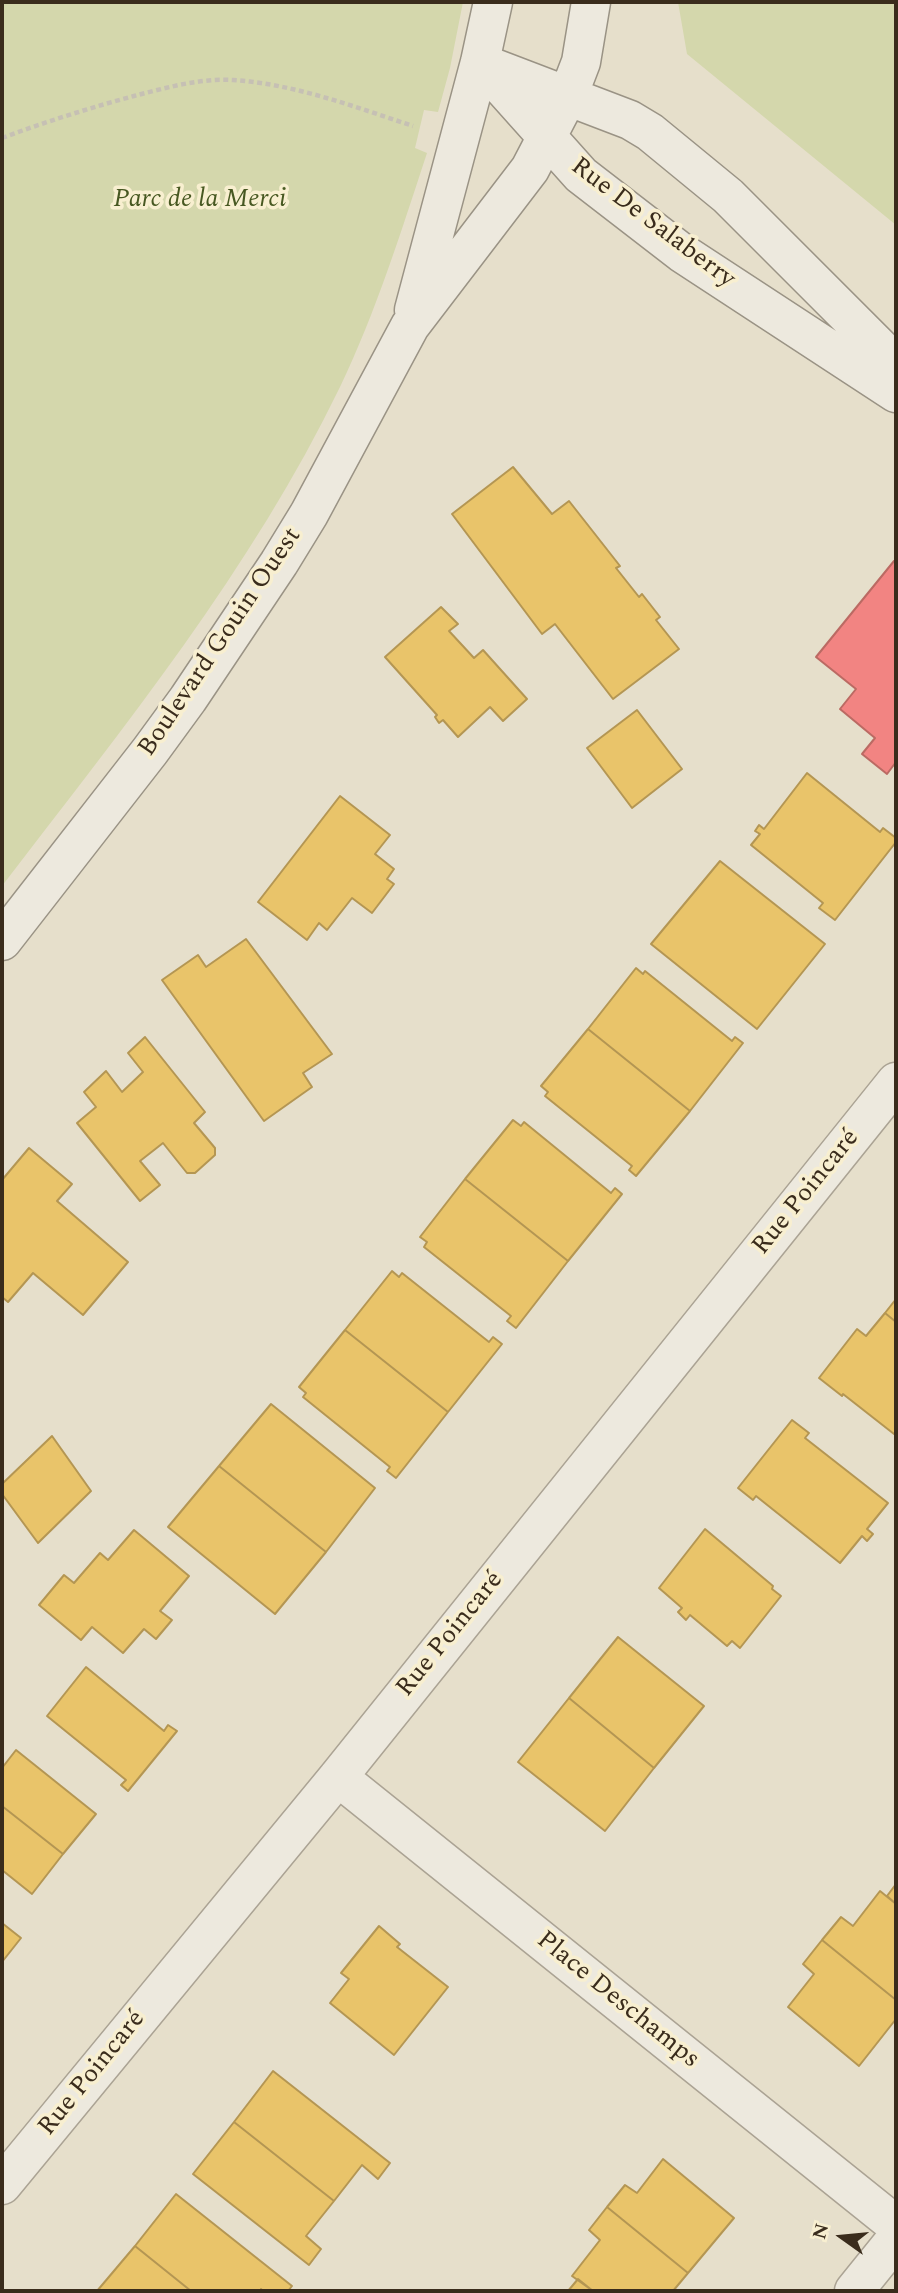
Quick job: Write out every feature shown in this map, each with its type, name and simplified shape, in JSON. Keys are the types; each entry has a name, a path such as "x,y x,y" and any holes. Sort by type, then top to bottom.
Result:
{"street":[{"name":"Boulevard Gouin Ouest","path":"410,326 480,62 493,2"},
{"name":"Boulevard Gouin Ouest","path":"2,942 150,751 247,612 315,503 410,326 530,169 568,96 581,62 591,2"},
{"path":"480,62 630,120 650,132 727,196 896,364"},
{"name":"Rue De Salaberry","path":"480,62 581,176 681,253 896,393"},
{"name":"Rue Poincaré","path":"2,2185 338,1777 896,1082"},
{"name":"Place Deschamps","path":"338,1777 896,2225"},
{"path":"855,2291 896,2239"}],"path":[{"path":"2,138 74,112 151,92 196,82 230,80 263,83 299,91 420,128"}],"green space":[{"name":"Parc de la Merci","path":"2,2 463,2 438,112 424,110 415,148 427,153 387,272 340,387 305,454 227,583 94,767 2,886"},
{"path":"678,2 896,2 896,225 687,54"}],"building: Logements":[{"path":"513,467 552,514 569,501 620,566 616,568 639,597 642,594 660,617 656,620 679,649 613,699 555,624 542,634 452,514"},
{"path":"441,607 458,624 449,631 474,658 483,650 527,699 503,721 490,707 458,737 443,720 439,723 435,717 437,715 385,657"},
{"path":"637,710 682,769 632,808 587,748"},
{"path":"807,773 880,832 883,828 896,838 896,842 835,920 819,908 823,903 751,845 760,834 755,831 759,825 764,829"},
{"path":"340,796 390,835 375,854 394,869 387,879 394,884 372,913 352,898 327,930 319,923 307,940 258,902"},
{"path":"720,861 825,944 757,1029 651,944"},
{"path":"246,939 332,1054 303,1073 312,1087 264,1121 162,980 198,955 206,967"},
{"path":"636,968 643,974 645,971 732,1041 735,1037 743,1043 690,1111 588,1029"},
{"path":"588,1029 690,1111 636,1176 629,1170 632,1166 545,1096 548,1092 541,1086"},
{"path":"145,1037 205,1112 194,1123 215,1148 215,1155 195,1173 187,1173 163,1143 140,1161 160,1185 140,1201 77,1123 96,1107 84,1092 106,1071 122,1092 143,1072 128,1053"},
{"path":"513,1120 521,1126 524,1122 611,1193 615,1188 622,1194 568,1261 465,1179"},
{"path":"29,1148 72,1184 57,1201 128,1262 83,1315 33,1273 8,1302 2,1297 2,1180"},
{"path":"465,1179 568,1261 516,1328 507,1321 511,1316 424,1247 427,1242 420,1237"},
{"path":"392,1271 399,1277 402,1273 489,1342 493,1337 502,1344 448,1412 345,1330"},
{"path":"896,1299 896,1322 885,1313"},
{"path":"885,1313 896,1322 894,1434 819,1378 857,1329 866,1336"},
{"path":"345,1330 448,1412 396,1478 387,1471 390,1467 303,1397 306,1393 299,1387"},
{"path":"271,1404 375,1488 326,1552 219,1466"},
{"path":"792,1420 809,1433 805,1438 888,1503 867,1529 873,1534 867,1541 862,1536 840,1563 756,1496 753,1500 738,1488"},
{"path":"52,1436 91,1491 38,1543 2,1494 2,1484"},
{"path":"219,1466 326,1552 275,1614 168,1527"},
{"path":"705,1529 773,1586 772,1589 781,1596 740,1648 732,1641 727,1646 690,1615 686,1620 678,1612 682,1608 659,1588"},
{"path":"134,1530 189,1576 160,1611 172,1620 156,1639 144,1629 123,1653 92,1627 81,1640 39,1605 64,1575 74,1583 100,1553 108,1560"},
{"path":"618,1637 704,1706 654,1768 569,1698"},
{"path":"86,1667 164,1731 168,1725 177,1731 128,1791 121,1785 126,1780 47,1716"},
{"path":"569,1698 654,1768 605,1831 518,1762"},
{"path":"16,1750 96,1814 63,1854 2,1806 2,1768"},
{"path":"2,1806 63,1854 32,1894 2,1870"},
{"path":"896,1884 896,1904 887,1896"},
{"path":"880,1891 896,1904 896,2000 822,1940 841,1917 853,1926"},
{"path":"2,1923 21,1938 2,1962"},
{"path":"379,1926 400,1944 397,1947 448,1987 394,2055 330,2003 349,1979 341,1973"},
{"path":"822,1940 896,2000 896,2019 859,2066 788,2007 814,1974 803,1964"},
{"path":"273,2071 390,2163 378,2179 362,2165 334,2201 234,2122"},
{"path":"234,2122 334,2201 306,2236 321,2249 309,2265 193,2174"},
{"path":"663,2159 734,2218 688,2273 607,2207 625,2185 637,2193"},
{"path":"176,2194 292,2286 288,2291 191,2291 135,2246"},
{"path":"607,2207 688,2273 673,2291 593,2291 572,2276 600,2240 589,2230"},
{"path":"135,2246 191,2291 97,2291"},
{"path":"578,2279 593,2291 568,2291"}],"building: Santé":[{"path":"894,561 896,762 887,774 862,754 875,738 840,709 856,689 816,657"}]}
